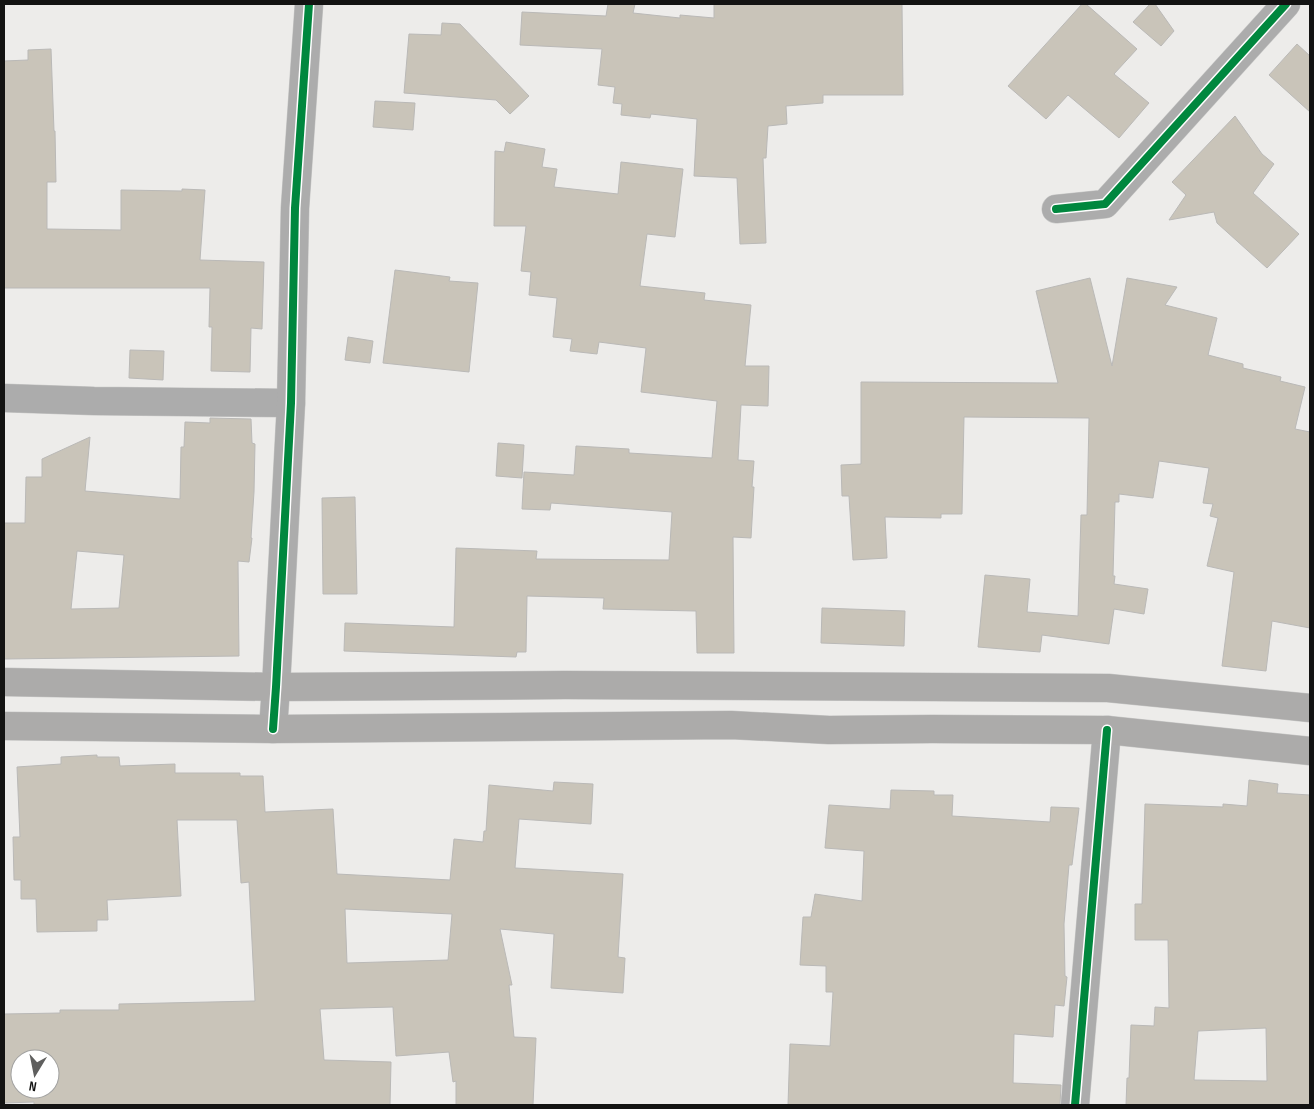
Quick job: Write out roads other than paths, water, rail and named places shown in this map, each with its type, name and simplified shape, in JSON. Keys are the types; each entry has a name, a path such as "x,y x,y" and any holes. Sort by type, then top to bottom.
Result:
{"main road":[{"path":"4,682 276,687 584,685 1108,688 1310,708"},
{"path":"4,726 273,729 731,725 829,730 1107,730 1310,751"}],"street":[{"path":"273,729 291,403 295,208 309,4"},
{"path":"1056,208 1105,204 1286,4"},
{"path":"4,398 291,403"},
{"path":"1075,1105 1107,730"}]}
